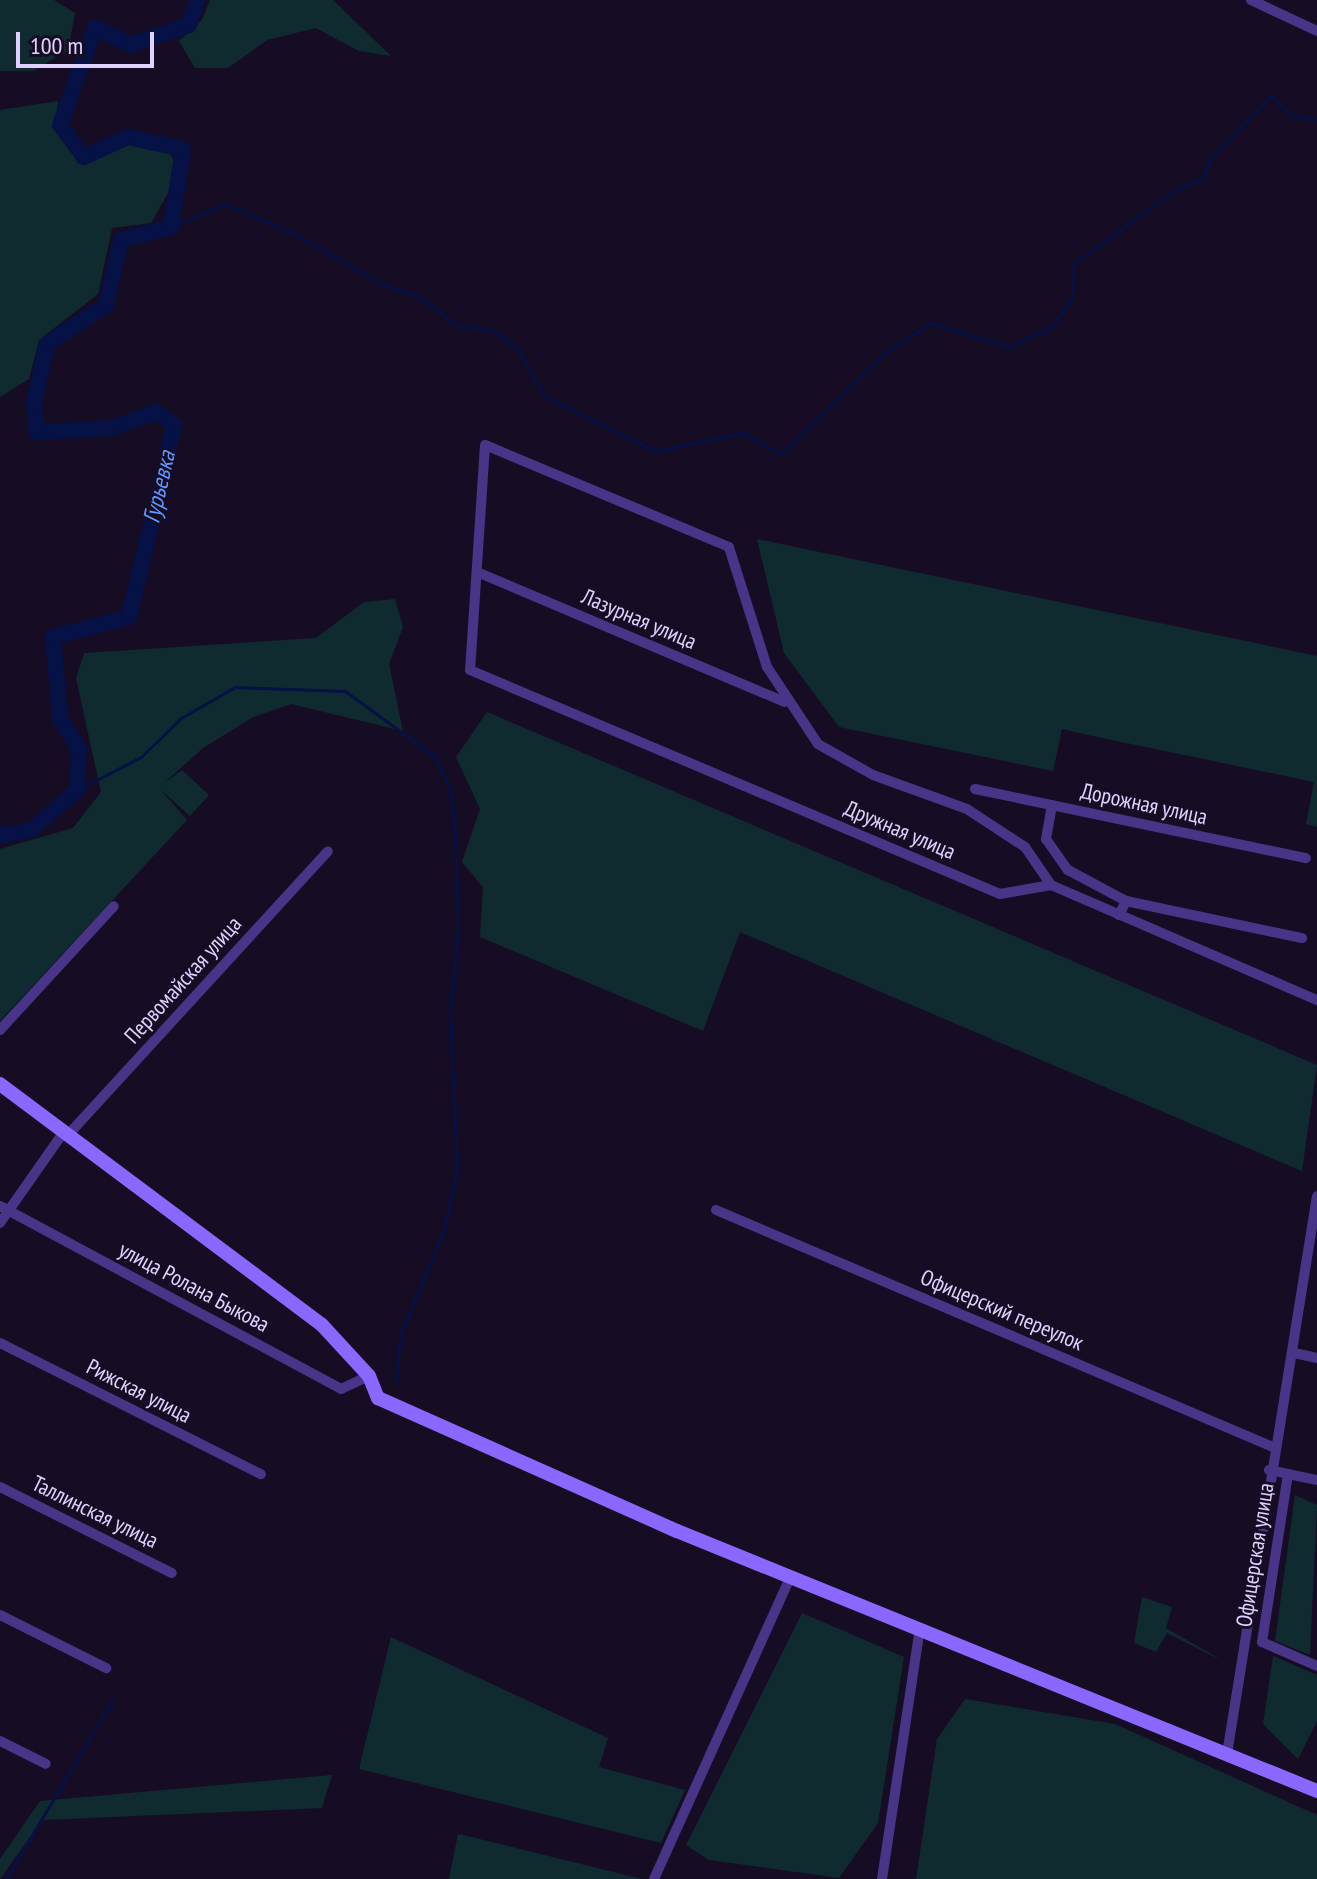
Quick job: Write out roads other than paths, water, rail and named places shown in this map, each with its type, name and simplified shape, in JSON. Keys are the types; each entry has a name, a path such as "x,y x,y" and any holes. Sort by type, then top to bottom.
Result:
{"street":[{"path":"1251,0 1317,31"},
{"name":"Дружная улица","path":"785,702 729,547 485,445 470,670 1000,894 1051,885"},
{"name":"Лазурная улица","path":"477,572 785,702"},
{"path":"785,702 818,744 873,775 967,809 1025,847 1051,885 1317,1000"},
{"name":"Дорожная улица","path":"975,789 1306,858"},
{"path":"1052,805 1046,839 1068,870 1126,901 1302,938"},
{"name":"Первомайская улица","path":"0,1223 4,1208 65,1134 328,851"},
{"path":"1119,915 1126,901"},
{"path":"0,1030 114,906"},
{"path":"0,1084 322,1325 369,1376 378,1398 791,1576 1317,1791"},
{"path":"1227,1754 1269,1470 1294,1353 1317,1196"},
{"name":"улица Ролана Быкова","path":"4,1208 341,1389 369,1376"},
{"name":"Офицерский переулок","path":"716,1210 1273,1447"},
{"name":"Рижская улица","path":"0,1343 261,1474"},
{"path":"1294,1353 1317,1358"},
{"name":"Офицерская улица","path":"1269,1470 1317,1480"},
{"name":"Офицерская улица","path":"1288,1474 1262,1642 1317,1666"},
{"name":"Таллинская улица","path":"0,1487 172,1573"},
{"path":"654,1879 791,1576"},
{"path":"0,1615 106,1668"},
{"path":"882,1879 920,1628"},
{"path":"0,1741 46,1764"}],"waterway":[{"name":"Гурьевка","path":"0,835 31,830 77,790 79,749 60,719 53,637 129,617 174,425 156,412 112,428 37,432 34,403 47,344 106,305 121,240 171,227 183,149 128,137 84,157 60,125 95,27 130,45 189,25 197,0"},
{"path":"171,227 226,204 297,235 382,284 419,296 458,326 493,331 517,347 544,396 655,451 743,433 781,454 885,353 931,323 1009,347 1050,328 1072,299 1074,263 1178,188 1203,180 1211,158 1272,95 1290,116 1317,120"},
{"path":"77,790 141,757 181,718 235,687 345,691 434,756 450,787 455,832 458,930 450,1012 457,1169 444,1230 400,1334 396,1383"},
{"path":"6,1879 113,1699"}]}
